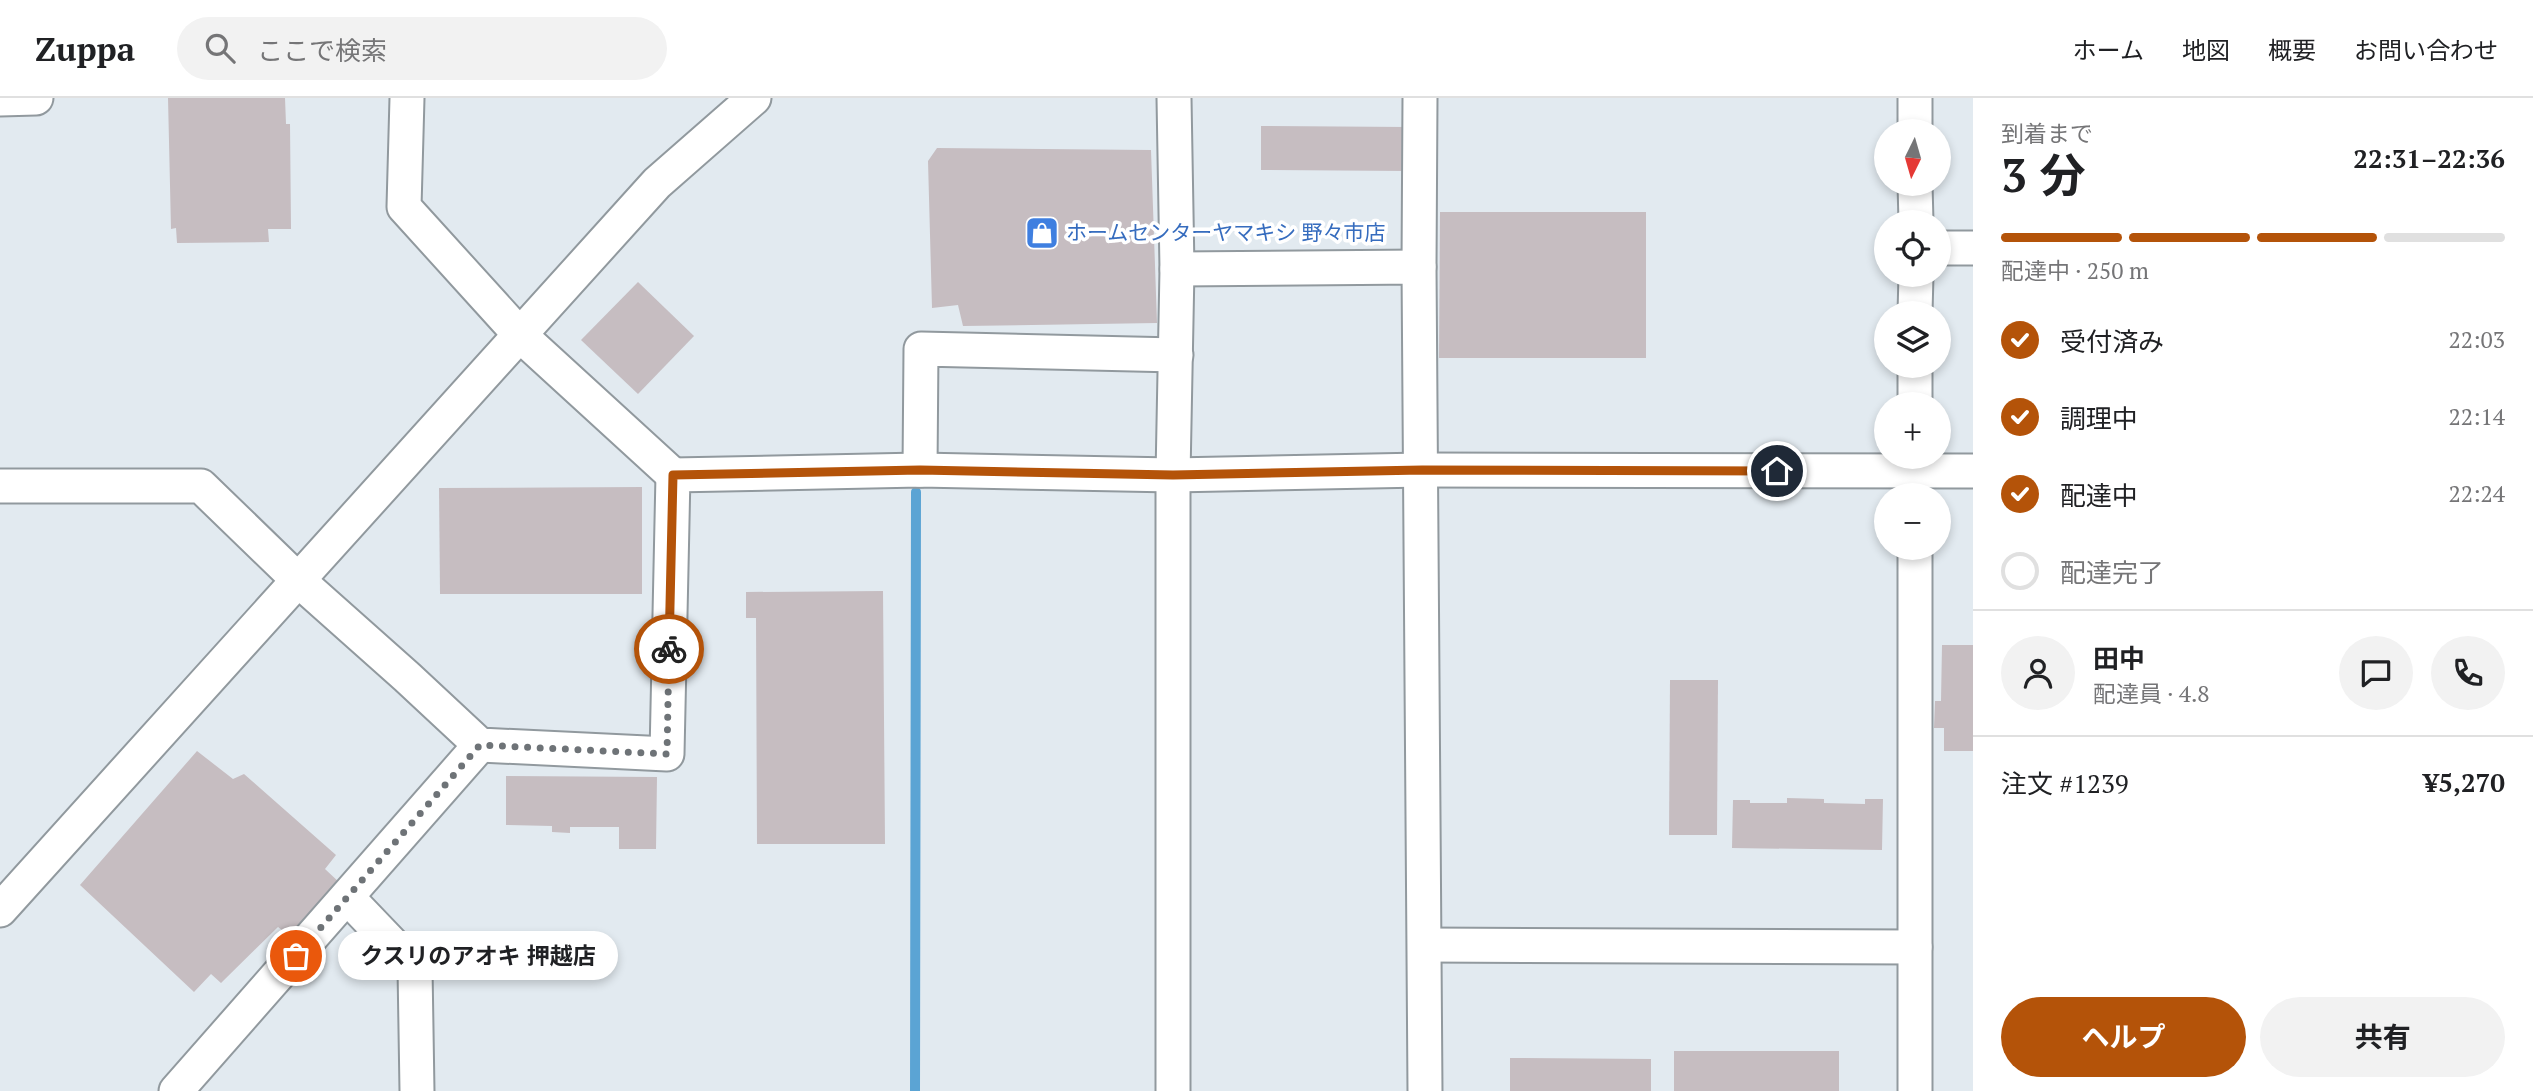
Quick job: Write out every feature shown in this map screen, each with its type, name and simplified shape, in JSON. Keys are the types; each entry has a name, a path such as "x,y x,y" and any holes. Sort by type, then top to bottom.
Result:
{"street":[{"path":"0,99 36,98"},
{"path":"407,98 404,206 521,335 673,475 920,470 1173,475 1422,470 1914,474 1973,471"},
{"path":"0,910 657,183 754,98"},
{"path":"1173,1091 1173,475 1177,269 1174,98"},
{"path":"1420,98 1425,1091"},
{"path":"1915,98 1915,119"},
{"path":"1951,248 1973,248"},
{"path":"1177,269 1419,267"},
{"path":"920,470 922,349 1176,355"},
{"path":"0,486 201,486 298,580 480,745 667,754 673,475"},
{"path":"1914,560 1915,1091"},
{"path":"176,1091 480,745"},
{"path":"347,897 415,968 417,1091"},
{"path":"1425,945 1915,947"}],"building":[{"path":"168,98 285,98 286,124 290,124 291,229 268,229 269,242 177,243 176,228 171,229"},
{"path":"1261,126 1407,127 1407,171 1261,170"},
{"name":"ホームセンターヤマキシ 野々市店","path":"937,148 1151,150 1157,323 963,326 958,305 932,308 928,161"},
{"path":"1440,212 1646,212 1646,358 1439,358"},
{"path":"638,282 694,336 638,394 581,340"},
{"path":"642,487 642,594 440,594 439,488"},
{"path":"883,591 885,844 757,844 756,618 746,618 746,592"},
{"path":"1942,645 1973,645 1973,751 1944,751 1944,728 1934,728 1935,701 1941,701"},
{"path":"1670,680 1718,680 1717,835 1669,835"},
{"path":"197,751 233,779 244,774 336,855 325,869 341,884 291,937 278,927 221,983 211,974 194,992 80,885"},
{"path":"506,776 657,777 656,849 619,849 619,827 570,827 570,833 552,832 552,826 506,825"},
{"path":"1787,798 1824,799 1824,803 1865,804 1865,799 1883,799 1882,850 1732,848 1733,800 1787,803"},
{"path":"1674,1051 1839,1051 1839,1091 1674,1091"},
{"path":"1510,1058 1651,1059 1651,1091 1510,1091"}],"waterway":[{"path":"915,1091 916,492"}],"way so far":[{"path":"296,956 480,745 667,754 669,649"}],"place":[{"name":"ホームセンターヤマキシ 野々市店","path":"1042,233"},
{"name":"クスリのアオキ 押越店","path":"296,956"}],"route":[{"path":"669,649 673,475 920,470 1173,475 1422,470 1777,471"}]}
